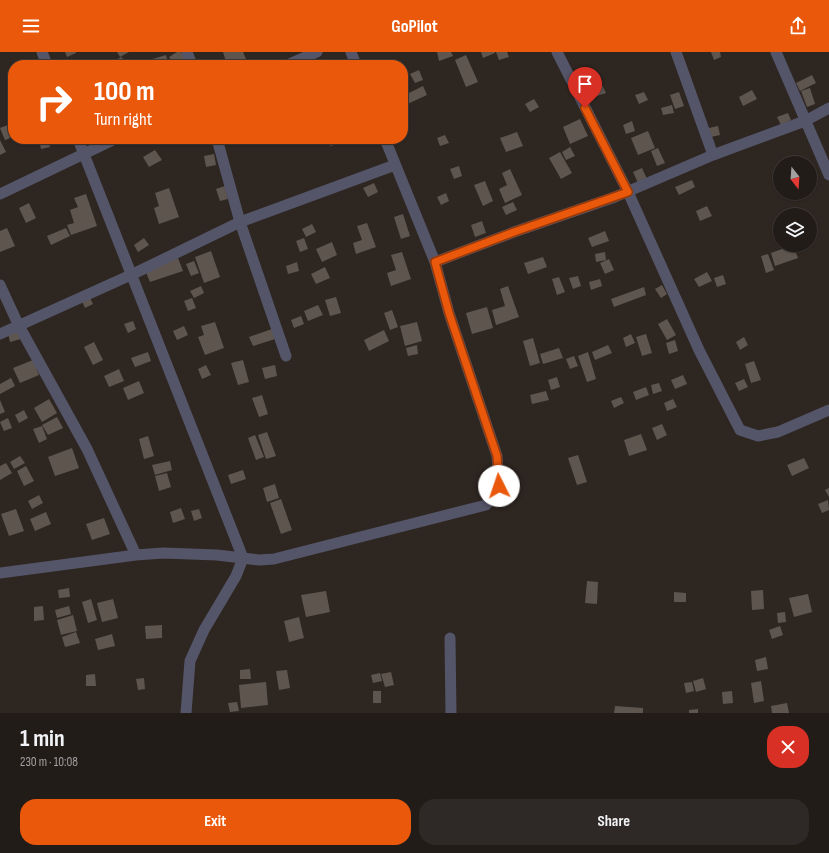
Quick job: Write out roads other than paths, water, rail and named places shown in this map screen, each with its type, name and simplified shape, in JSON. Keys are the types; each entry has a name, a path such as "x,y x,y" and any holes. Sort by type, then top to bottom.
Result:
{"street":[{"path":"299,60 317,52"},
{"path":"557,52 628,192 699,350 740,430 758,436 778,432 829,410"},
{"path":"676,52 713,155"},
{"path":"776,52 829,175"},
{"path":"435,262 514,232 628,192 713,155 805,121 829,108"},
{"path":"80,144 133,274 243,558 236,576 204,630 190,661 186,713"},
{"path":"0,194 105,144"},
{"path":"218,144 240,222 286,356"},
{"path":"0,574 136,555 190,553 259,560 274,559 486,505 499,486 497,456 452,320 435,262 387,144"},
{"path":"0,334 18,324 133,274 240,222 395,165"},
{"path":"0,285 18,324 88,449 136,555"},
{"path":"450,638 450,713"}]}
